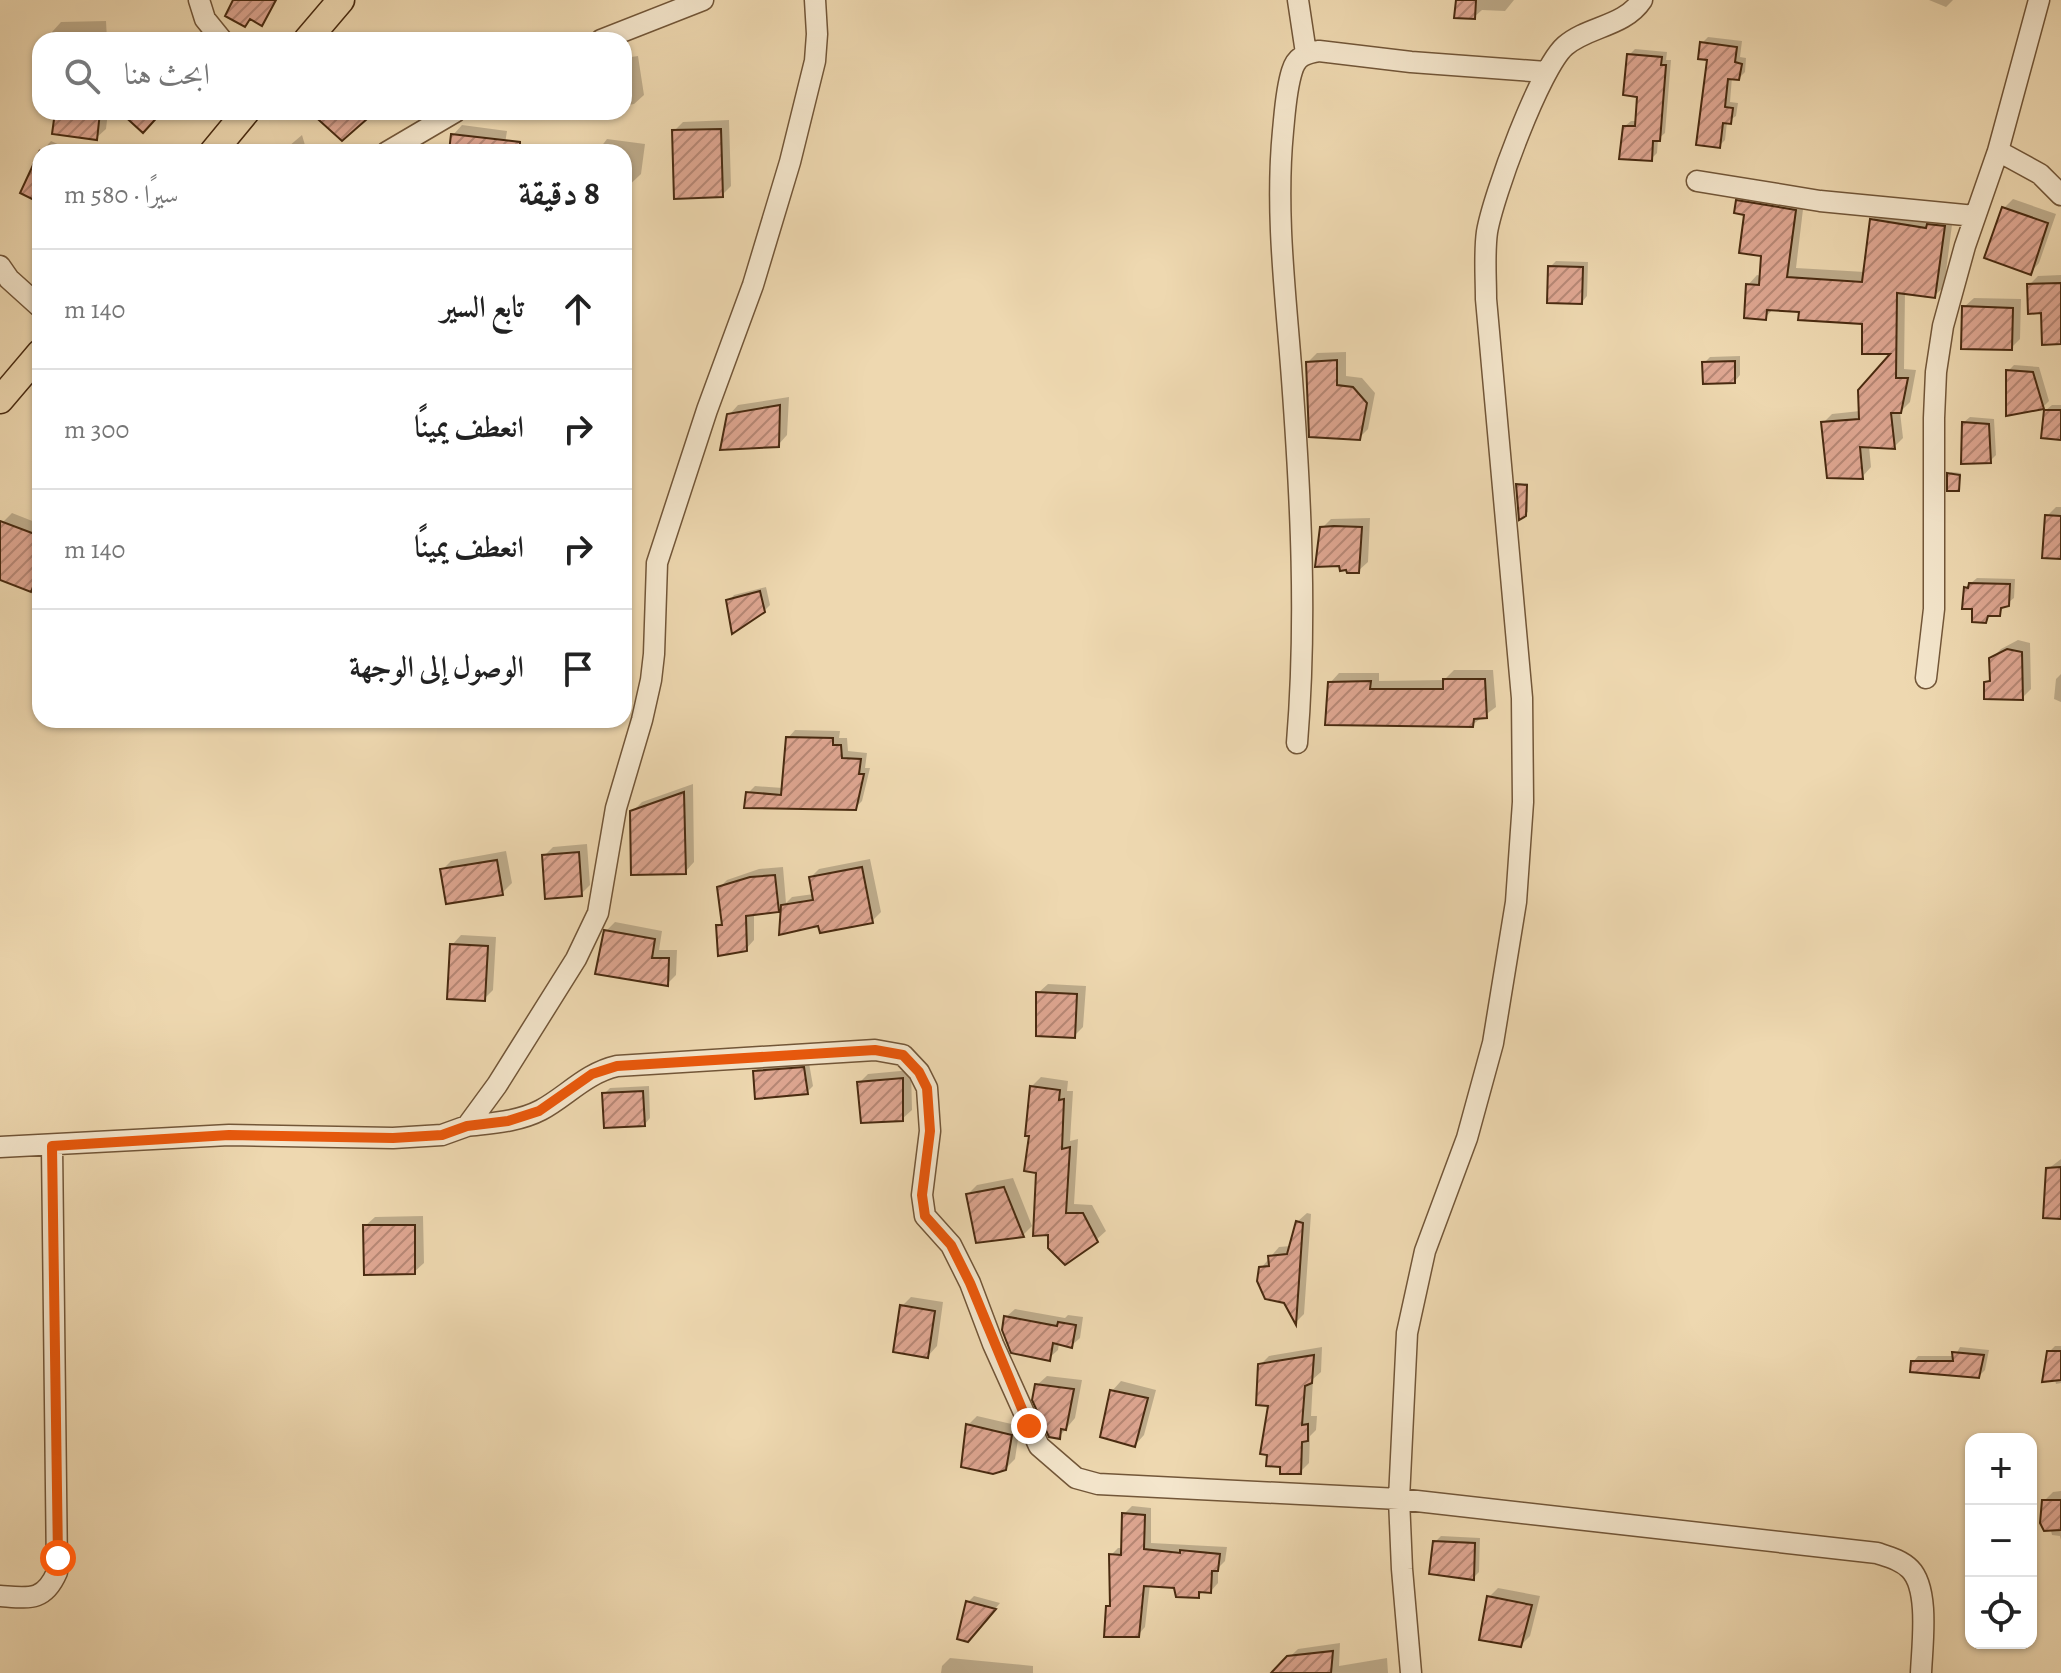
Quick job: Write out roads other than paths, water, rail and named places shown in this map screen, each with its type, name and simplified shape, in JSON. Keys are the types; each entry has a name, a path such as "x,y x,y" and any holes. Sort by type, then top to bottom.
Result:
{"main road":[{"path":"314,32 341,0"},
{"path":"220,144 239,120"},
{"path":"0,400 32,362"}],"street":[{"path":"199,0 205,19 216,32"},
{"path":"621,32 703,0"},
{"path":"467,1126 553,998 598,913 616,808 651,680 657,563 707,410 753,285 790,162 815,61 815,0"},
{"path":"1298,0 1306,53"},
{"path":"1411,1673 1399,1499 1405,1356 1417,1278 1479,1101 1501,1002 1516,902 1523,802 1522,698 1486,299 1487,234 1500,186 1546,72 1566,45 1630,14 1642,0"},
{"path":"1926,678 1934,609 1936,372 1943,326 1952,287 1998,151 2039,0"},
{"path":"1297,743 1302,683 1303,561 1280,201 1287,98 1296,61 1306,53 1319,51 1411,62 1546,72"},
{"path":"401,144 441,120"},
{"path":"1998,151 2040,174 2061,195"},
{"path":"1697,181 1820,201 1975,216"},
{"path":"0,266 9,279 32,300"},
{"path":"0,1147 229,1135 426,1136 454,1132 467,1126 508,1121 539,1111 592,1074 617,1066 875,1050 894,1052 910,1062 927,1088 930,1131 922,1195 925,1216 951,1245 970,1283 1039,1446 1076,1478 1098,1484 1399,1499 1877,1553 1908,1567 1918,1580 1922,1605 1921,1673"},
{"path":"0,1596 39,1595 46,1592 57,1572 52,1146"}]}
